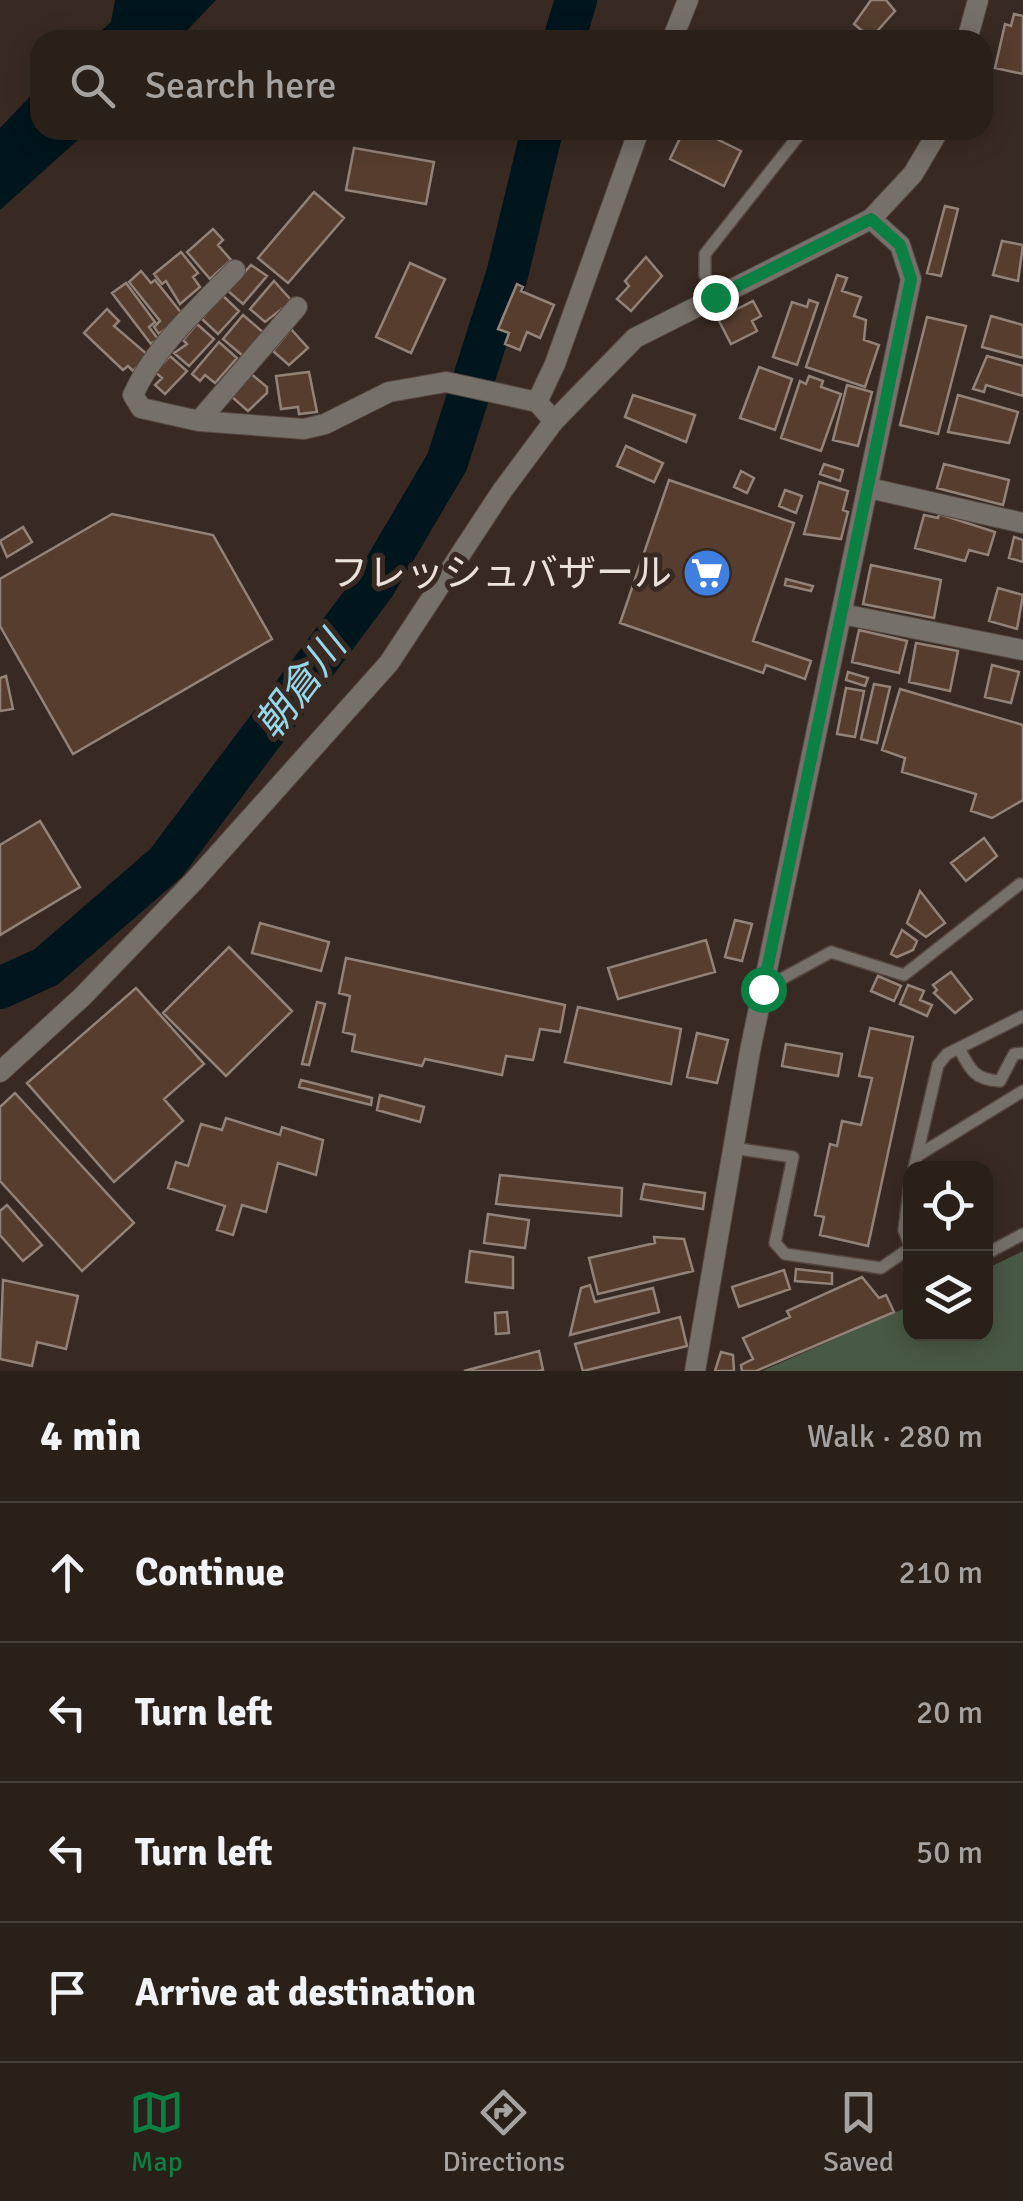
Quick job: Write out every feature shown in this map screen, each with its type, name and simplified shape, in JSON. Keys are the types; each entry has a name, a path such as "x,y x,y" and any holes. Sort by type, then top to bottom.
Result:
{"street":[{"path":"676,30 688,0"},
{"path":"970,30 978,0"},
{"path":"537,402 555,364 635,140"},
{"path":"0,1072 82,997 195,880 389,663 502,491 554,422 635,338 871,219 913,174 933,140"},
{"path":"695,1371 763,989 911,279 900,245 871,219"},
{"path":"235,270 169,340 133,394 142,408 199,422 304,429 325,424 389,392 446,382 537,402 554,422"},
{"path":"199,422 297,307"},
{"path":"868,488 1023,523"},
{"path":"842,614 1023,650"}],"lane":[{"path":"715,297 705,275 705,254 795,140"},
{"path":"763,989 830,952 904,975 1020,884"},
{"path":"915,1161 938,1065 959,1048 1023,1016"},
{"path":"959,1048 972,1074 983,1080 1000,1081 1014,1054 1023,1052"},
{"path":"917,1161 1023,1091"},
{"path":"734,1148 792,1158 775,1243 785,1254 881,1268 906,1251"},
{"path":"992,1251 1023,1234"}],"green space":[{"path":"1023,1251 1023,1371 762,1371 903,1309 903,1341 993,1341 993,1266"}],"water":[{"path":"115,0 216,0 188,30 102,30 111,22"},
{"path":"30,96 30,140 78,140 0,210 0,128"}],"building":[{"path":"871,0 886,0 895,11 878,30 861,30 854,24"},
{"path":"1014,14 1023,16 1023,74 995,68 1005,24 1011,26"},
{"path":"679,140 718,140 741,151 724,186 670,159"},
{"path":"354,148 434,162 426,204 346,190"},
{"path":"314,192 344,218 288,283 258,258"},
{"path":"945,206 958,209 941,276 927,273"},
{"path":"213,229 223,240 218,245 231,260 210,279 187,252"},
{"path":"1002,241 1023,245 1018,281 993,275"},
{"path":"181,252 198,273 193,277 200,287 180,304 166,281 162,284 154,274"},
{"path":"646,257 662,276 631,311 617,299 629,286 625,281"},
{"path":"410,263 445,279 411,353 376,337"},
{"path":"251,265 267,276 243,304 228,291"},
{"path":"141,271 151,283 155,280 183,315 159,334 154,327 160,321 129,282"},
{"path":"837,275 847,278 842,291 861,297 854,316 866,320 864,340 879,345 865,387 806,367"},
{"path":"274,281 292,301 265,322 250,309"},
{"path":"126,283 155,322 149,327 158,339 151,344 112,293"},
{"path":"517,284 523,287 521,291 554,305 540,338 527,332 520,350 505,344 509,333 498,329"},
{"path":"221,294 239,311 218,334 202,319"},
{"path":"809,300 818,303 797,365 773,357 792,302 807,307"},
{"path":"753,301 761,316 752,321 757,331 731,344 718,319"},
{"path":"107,309 119,321 114,326 148,355 133,371 128,366 123,370 84,333"},
{"path":"243,315 264,333 243,356 223,339"},
{"path":"991,316 1023,325 1023,358 982,347"},
{"path":"927,317 966,326 938,434 900,425"},
{"path":"197,324 214,339 189,366 174,353 187,344 183,340"},
{"path":"291,329 308,348 289,365 273,351"},
{"path":"219,342 237,358 215,383 205,375 200,381 192,374"},
{"path":"170,356 187,371 165,394 155,385 162,378 155,372"},
{"path":"987,356 1023,366 1023,396 986,385 984,392 973,389"},
{"path":"759,367 792,379 775,430 740,418"},
{"path":"309,372 317,412 299,414 298,407 281,409 276,376"},
{"path":"250,373 267,387 267,393 248,411 231,396"},
{"path":"809,376 823,381 821,387 841,394 821,451 781,438 800,381 806,384"},
{"path":"847,385 872,392 858,446 833,440"},
{"path":"633,395 695,415 686,442 625,417"},
{"path":"958,395 1018,412 1009,443 948,432"},
{"path":"626,446 663,463 654,482 617,466"},
{"path":"824,464 843,470 840,481 820,474"},
{"path":"944,464 1009,480 1003,505 937,488"},
{"path":"741,471 754,478 747,493 734,487"},
{"name":"フレッシュバザール","path":"669,480 794,523 753,641 811,661 805,679 766,665 763,673 620,623"},
{"path":"819,482 848,491 843,510 848,512 841,539 804,534"},
{"path":"785,490 802,496 796,513 779,506"},
{"path":"112,514 213,535 272,639 73,754 0,626 0,579"},
{"path":"939,514 995,532 988,555 969,550 965,561 915,548 924,515 938,518"},
{"path":"23,527 32,542 7,557 0,541"},
{"path":"1014,537 1023,540 1023,562 1009,558"},
{"path":"871,565 941,580 934,618 863,604"},
{"path":"786,579 813,586 811,591 785,585"},
{"path":"998,588 1023,595 1017,629 989,621"},
{"path":"859,630 907,641 899,673 852,662"},
{"path":"916,643 958,651 950,691 909,682"},
{"path":"992,665 1019,672 1011,703 985,697"},
{"path":"848,672 868,678 865,686 846,680"},
{"path":"6,676 13,709 0,711 0,678"},
{"path":"874,684 890,687 877,743 861,739"},
{"path":"846,688 864,691 855,737 837,734"},
{"path":"900,689 1023,725 1023,800 992,818 971,811 976,794 902,772 905,758 882,750"},
{"path":"40,821 80,887 0,935 0,845"},
{"path":"984,838 997,856 966,881 951,863"},
{"path":"920,891 945,923 926,937 907,923"},
{"path":"735,920 752,924 742,961 725,957"},
{"path":"260,923 329,942 321,971 252,953"},
{"path":"902,930 917,941 913,950 897,957 891,954"},
{"path":"706,940 715,972 618,999 608,968"},
{"path":"229,947 292,1011 226,1076 163,1013"},
{"path":"346,958 565,1005 560,1032 540,1029 533,1060 506,1056 502,1075 425,1059 422,1066 352,1051 355,1035 343,1032 350,996 339,993"},
{"path":"951,972 972,999 955,1013 934,993 937,990 933,985"},
{"path":"878,976 901,986 894,1001 871,991"},
{"path":"908,985 924,991 920,1000 932,1005 927,1016 900,1004"},
{"path":"136,988 204,1064 164,1099 183,1121 114,1182 27,1083"},
{"path":"317,1002 325,1004 309,1065 302,1064"},
{"path":"578,1007 681,1029 671,1084 565,1062"},
{"path":"870,1028 913,1037 868,1246 820,1235 824,1217 815,1215 830,1144 837,1146 842,1121 861,1125 872,1078 859,1076"},
{"path":"697,1033 728,1040 717,1083 687,1077"},
{"path":"786,1044 842,1054 838,1076 782,1066"},
{"path":"301,1080 372,1098 371,1105 299,1087"},
{"path":"15,1093 134,1223 82,1271 0,1181 0,1107"},
{"path":"380,1095 424,1107 420,1122 377,1110"},
{"path":"226,1118 280,1135 282,1127 323,1140 316,1175 278,1163 266,1212 242,1205 233,1235 217,1230 225,1206 168,1188 176,1162 188,1166 201,1124 222,1130"},
{"path":"500,1175 622,1188 621,1216 496,1204"},
{"path":"644,1184 705,1193 703,1209 641,1199"},
{"path":"7,1205 42,1245 23,1261 0,1235 0,1211"},
{"path":"488,1214 529,1220 525,1248 484,1243"},
{"path":"654,1237 684,1239 693,1271 598,1294 589,1258 655,1243"},
{"path":"470,1251 513,1257 513,1288 466,1282"},
{"path":"796,1269 832,1273 832,1284 795,1281"},
{"path":"784,1270 790,1289 739,1307 732,1287"},
{"path":"862,1277 879,1298 886,1295 894,1312 756,1371 742,1371 741,1365 753,1359 743,1338 790,1317 787,1311"},
{"path":"3,1280 78,1296 66,1349 37,1342 32,1366 0,1359"},
{"path":"590,1285 595,1302 653,1288 659,1312 570,1335 581,1288"},
{"path":"507,1312 509,1333 496,1334 495,1313"},
{"path":"680,1317 687,1346 583,1371 575,1344"},
{"path":"539,1351 543,1370 464,1371"},
{"path":"721,1352 733,1355 734,1371 715,1371"}],"waterway":[{"name":"朝倉川","path":"567,30 576,0"},
{"name":"朝倉川","path":"0,988 46,967 166,863 374,586 447,462 507,275 540,140"}],"place":[{"name":"フレッシュバザール","path":"707,573"}],"route":[{"path":"715,297 871,219 900,245 911,279 763,989"}]}
